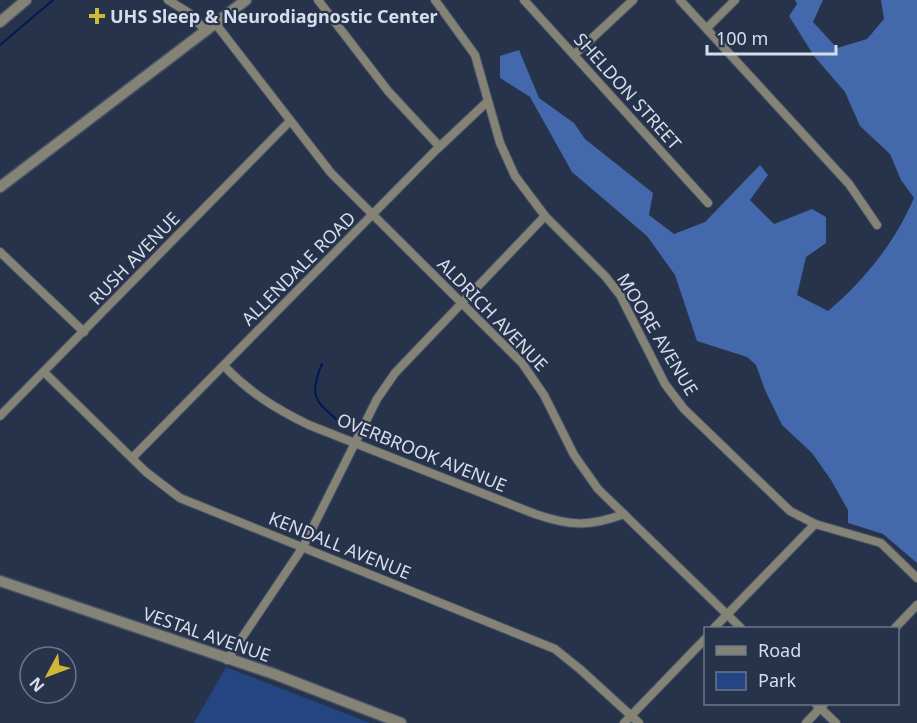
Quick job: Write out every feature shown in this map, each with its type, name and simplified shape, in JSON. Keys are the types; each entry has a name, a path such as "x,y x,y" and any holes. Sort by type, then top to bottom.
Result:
{"street":[{"path":"0,22 26,0"},
{"path":"168,0 181,3 206,30"},
{"path":"0,188 246,0"},
{"path":"318,0 388,91 440,146"},
{"name":"MOORE AVENUE","path":"435,0 475,55 500,142 515,176 545,216 605,276 620,295 665,384 684,409 790,511 815,524 881,543 917,578"},
{"name":"SHELDON STREET","path":"524,0 708,203"},
{"path":"574,55 633,0"},
{"path":"680,0 849,184 877,225"},
{"path":"706,28 735,0"},
{"name":"ALDRICH AVENUE","path":"215,23 331,173 534,378 574,455 598,489 740,627"},
{"name":"ALLENDALE ROAD","path":"132,458 440,146 487,102"},
{"name":"RUSH AVENUE","path":"0,416 45,373 290,121"},
{"path":"227,660 303,548 377,399 395,373 460,301 545,216"},
{"path":"0,252 84,332"},
{"name":"OVERBROOK AVENUE","path":"224,366 254,396 276,409 557,522 595,524 624,514"},
{"name":"KENDALL AVENUE","path":"45,373 160,484 180,498 555,649 639,723"},
{"path":"715,627 815,524"},
{"name":"VESTAL AVENUE","path":"0,581 111,617 227,660 274,674 401,723"},
{"path":"896,627 917,605"},
{"path":"624,723 704,639"},
{"path":"806,723 820,705 836,723"}],"green space":[{"path":"226,667 370,723 194,723"}],"shaded area":[{"path":"795,0 823,0 813,22 837,48 867,39 884,19 881,0 917,0 917,563 883,534 848,523 848,510 831,480 812,453 782,425 756,365 747,357 697,341 675,275 647,236 572,172 530,97 500,78 500,56 519,50 539,98 574,123 585,139 653,193 649,215 674,234 705,222 760,165 768,175 750,200 774,224 812,209 826,217 826,243 806,257 797,295 828,311 878,259 898,230 914,198 901,180 890,154 860,126 845,92 814,56 789,16 797,4"}],"waterway":[{"path":"0,45 53,0"},
{"path":"322,364 315,385 317,399 343,425"}],"place":[{"name":"UHS Sleep & Neurodiagnostic Center","path":"97,16"}]}
